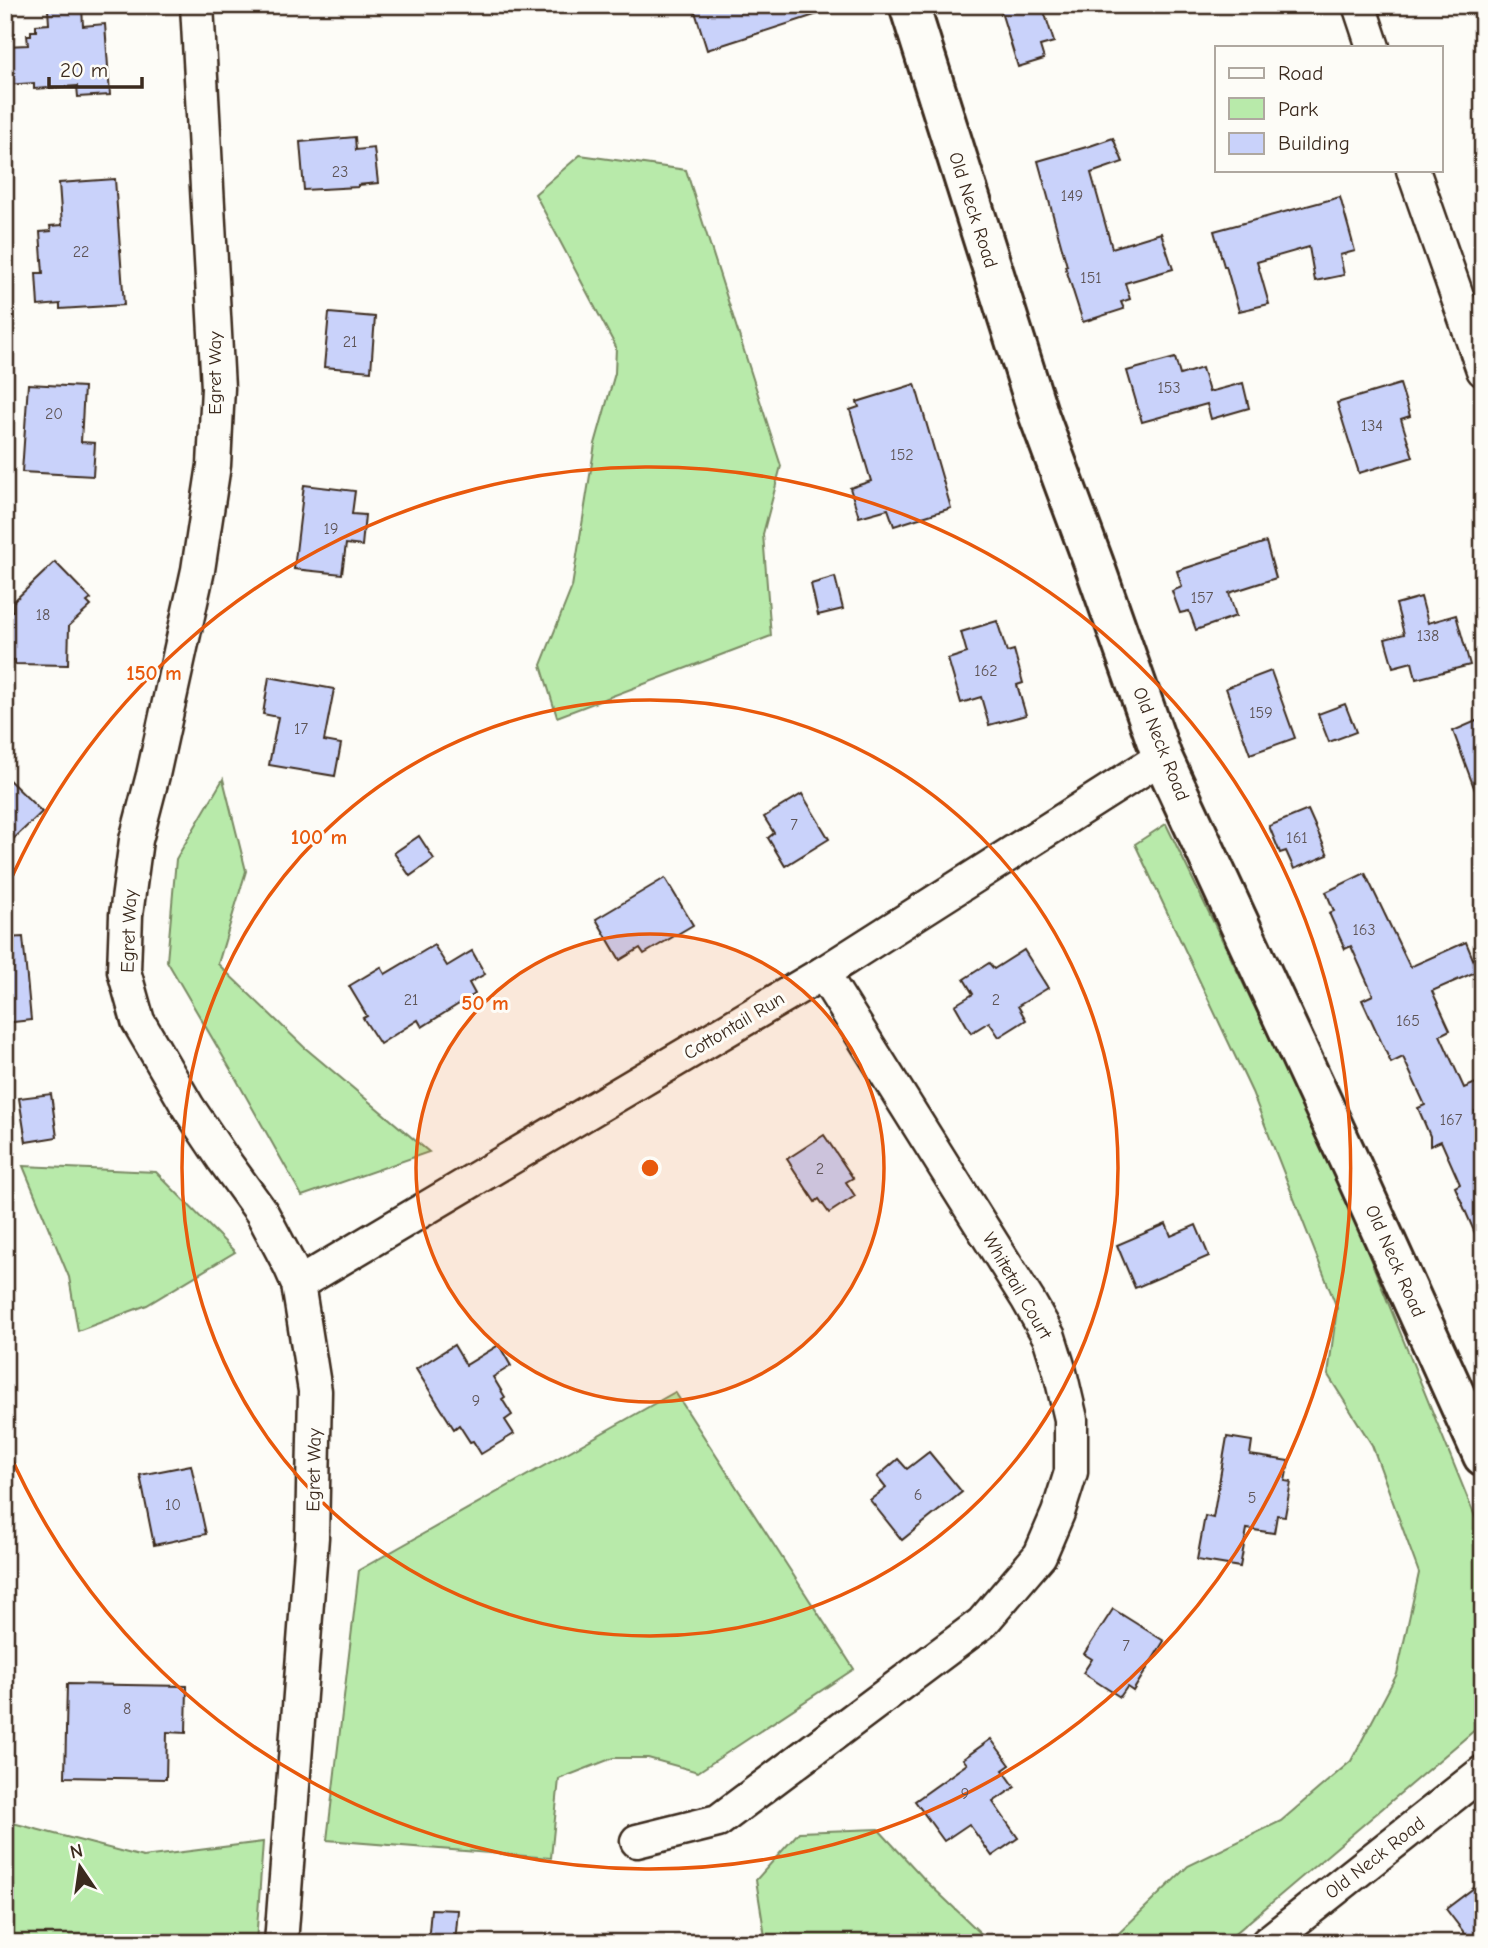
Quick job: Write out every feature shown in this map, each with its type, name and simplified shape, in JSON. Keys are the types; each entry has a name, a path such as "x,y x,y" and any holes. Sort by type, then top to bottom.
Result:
{"street":[{"name":"Egret Way","path":"197,5 218,388 214,464 198,570 136,840 127,915 124,971 138,1021 188,1107 262,1213 298,1284 315,1391 313,1510 281,1943"},
{"name":"Old Neck Road","path":"909,5 1039,416 1162,757 1483,1456"},
{"path":"1359,5 1373,46"},
{"path":"1414,172 1483,370"},
{"name":"Cottontail Run","path":"298,1284 823,973 1162,757"},
{"name":"Whitetail Court","path":"637,1841 718,1821 982,1623 1040,1555 1058,1513 1071,1472 1071,1419 1049,1337 823,973"},
{"name":"Old Neck Road","path":"1267,1943 1483,1772"}],"green space":[{"path":"580,155 686,170 781,466 763,534 771,636 557,717 541,665 572,587 595,444 615,373 616,347 535,194"},
{"path":"223,779 246,871 218,964 304,1047 429,1152 302,1196 167,961 176,859"},
{"path":"1166,824 1337,1177 1483,1536 1483,1723 1224,1943 1106,1943 1188,1866 1281,1821 1351,1761 1397,1674 1419,1573 1372,1445 1328,1375 1337,1308 1252,1092 1135,844"},
{"path":"23,1166 156,1172 235,1252 147,1305 78,1331 69,1277"},
{"path":"675,1392 854,1669 698,1772 648,1758 613,1758 559,1779 551,1858 327,1840 359,1570"},
{"path":"5,1821 143,1857 263,1842 256,1943 5,1943"},
{"path":"878,1829 927,1882 991,1943 766,1943 756,1880 799,1832"}],"building":[{"path":"693,5 829,5 830,10 707,50"},
{"path":"999,5 1042,5 1054,42 1040,46 1044,59 1018,67"},
{"path":"82,7 83,26 105,24 110,95 78,97 77,86 34,89 34,83 5,85 5,46 28,45 27,35 36,31 36,25 49,24 48,9"},
{"path":"355,137 356,150 374,148 378,183 304,190 300,142"},
{"path":"1113,138 1123,162 1091,173 1112,248 1161,233 1173,269 1125,283 1130,299 1121,302 1124,309 1083,322 1065,266 1038,161"},
{"path":"115,179 124,305 60,309 60,304 38,306 36,273 43,273 40,232 51,231 50,226 62,225 59,183"},
{"path":"1340,197 1355,251 1340,255 1344,275 1315,281 1309,247 1257,262 1269,304 1239,311 1214,231"},
{"path":"329,313 375,317 371,371 324,367"},
{"path":"1175,358 1180,375 1202,368 1209,392 1243,383 1249,408 1211,419 1207,404 1142,422 1127,371"},
{"path":"28,384 84,387 81,442 95,443 93,476 22,472"},
{"path":"915,384 951,508 894,526 888,509 859,517 850,488 871,481 850,410 859,407 857,402"},
{"path":"1400,384 1410,416 1401,419 1413,457 1359,473 1337,403"},
{"path":"304,485 355,491 352,514 365,515 362,546 346,544 342,574 294,569"},
{"path":"1266,542 1276,578 1229,593 1236,616 1196,630 1189,611 1180,613 1172,591 1182,587 1177,571"},
{"path":"55,562 91,599 87,602 91,606 69,626 68,665 15,664 15,660 5,659 5,611 13,611 13,602"},
{"path":"835,577 843,609 818,615 811,584"},
{"path":"1421,597 1428,623 1456,615 1470,665 1416,679 1412,662 1393,667 1385,639 1404,634 1396,604"},
{"path":"997,621 1007,652 1014,650 1023,683 1017,685 1026,715 989,725 981,697 961,703 948,659 967,653 961,632"},
{"path":"1271,671 1295,738 1250,754 1226,688"},
{"path":"269,677 334,689 324,741 341,744 335,776 269,765 278,717 263,714"},
{"path":"1345,704 1356,732 1329,742 1318,714"},
{"path":"1483,718 1483,800 1479,801 1453,731"},
{"path":"5,776 42,812 5,847"},
{"path":"802,794 829,839 785,866 768,838 774,833 764,817"},
{"path":"1308,810 1328,855 1294,869 1286,851 1280,853 1269,826"},
{"path":"419,836 434,859 410,876 394,853"},
{"path":"1365,873 1410,967 1466,942 1478,971 1432,991 1450,1030 1440,1035 1464,1088 1483,1080 1483,1107 1475,1111 1483,1129 1483,1252 1455,1187 1460,1184 1441,1141 1430,1146 1430,1136 1418,1108 1425,1105 1403,1057 1391,1063 1362,1000 1373,995 1351,946 1345,949 1329,913 1334,911 1326,892"},
{"path":"665,878 693,925 644,954 640,948 620,960 596,919"},
{"path":"23,937 31,1020 5,1023 5,938"},
{"path":"434,945 447,966 472,951 485,974 469,983 475,994 422,1027 418,1020 380,1044 363,1018 367,1016 349,986 381,967 385,974"},
{"path":"1024,950 1048,988 1018,1006 1026,1020 999,1037 989,1022 971,1033 955,1005 973,994 964,979 989,963 994,969"},
{"path":"51,1094 57,1137 26,1142 19,1098"},
{"path":"824,1135 853,1178 846,1182 855,1196 829,1213 819,1199 815,1202 787,1159"},
{"path":"1166,1224 1171,1236 1196,1225 1209,1256 1135,1288 1117,1245"},
{"path":"454,1345 466,1365 499,1345 511,1366 493,1377 512,1415 505,1420 514,1434 481,1454 459,1425 454,1429 416,1369"},
{"path":"1227,1437 1252,1441 1250,1455 1289,1461 1285,1481 1291,1482 1285,1516 1277,1515 1274,1533 1247,1529 1240,1567 1197,1560 1205,1516 1213,1518"},
{"path":"929,1452 962,1492 902,1540 870,1500 886,1488 877,1477 898,1459 907,1469"},
{"path":"191,1465 206,1534 154,1545 140,1475"},
{"path":"1113,1609 1164,1641 1133,1691 1127,1687 1120,1697 1083,1673 1092,1659 1084,1654"},
{"path":"67,1684 187,1686 186,1733 167,1732 166,1779 65,1777"},
{"path":"991,1739 1010,1765 1003,1770 1015,1787 993,1802 1018,1838 992,1856 969,1824 944,1841 915,1801 967,1764 963,1759"},
{"path":"1483,1881 1483,1943 1472,1943 1446,1909"},
{"path":"431,1909 458,1910 455,1943 428,1943"}]}
